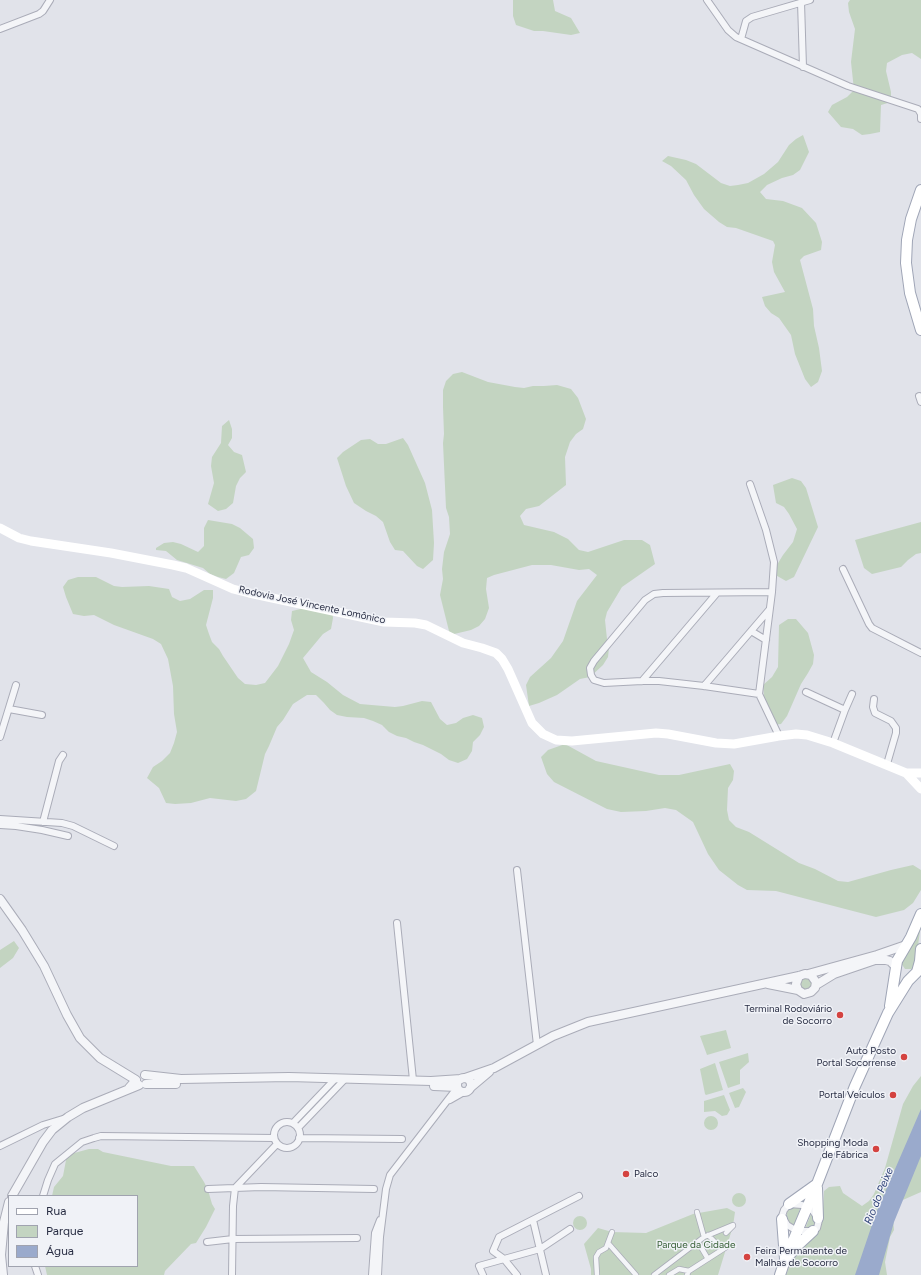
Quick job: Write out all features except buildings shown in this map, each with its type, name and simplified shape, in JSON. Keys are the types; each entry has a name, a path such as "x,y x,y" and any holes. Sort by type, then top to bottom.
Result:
{"main road":[{"path":"921,190 911,219 907,240 906,263 910,293 921,330"},
{"name":"Rodovia José Vincente Lomônico","path":"0,528 19,538 31,541 111,553 186,568 233,588 249,593 384,622 415,623 426,625 463,643 496,653 508,669 532,723 543,734 556,740 572,741 656,733 716,743 734,744 778,736 796,734 807,735 833,743 887,764 906,773 921,789"},
{"name":"Rodovia José Vincente Lomônico","path":"906,773 921,773"},
{"path":"888,1013 894,988 897,961 912,937 921,914"},
{"path":"780,1275 855,1086 888,1013 908,981 917,972 921,950"},
{"path":"896,967 904,973 917,972"},
{"path":"789,1204 817,1184"},
{"path":"817,1184 818,1218"},
{"path":"782,1219 785,1260"},
{"path":"785,1260 799,1244 814,1231"}],"street":[{"path":"707,0 732,35 848,86 918,110 921,114 921,119"},
{"path":"740,39 746,22 749,19 810,0"},
{"path":"0,28 38,14 43,11 48,1"},
{"path":"801,2 803,67"},
{"path":"750,484 773,554 774,572 759,694 778,736"},
{"path":"843,570 872,628 921,653"},
{"path":"759,694 704,686 642,681 597,682 591,676 590,668 594,661 649,597 663,592 772,592"},
{"path":"642,681 717,593"},
{"path":"704,686 769,610"},
{"path":"751,631 766,640"},
{"path":"0,737 16,685"},
{"path":"806,692 845,710"},
{"path":"833,743 852,694"},
{"path":"874,698 873,707 875,712 891,721 896,728 896,733 887,764"},
{"path":"8,709 42,715"},
{"path":"43,822 59,761 63,755"},
{"path":"0,819 62,823 74,826 114,846"},
{"path":"0,825 42,830 68,836"},
{"path":"517,870 537,1045"},
{"path":"0,899 22,930 44,966 67,1015 80,1038 100,1058 141,1080 439,1081 463,1078 494,1068"},
{"path":"397,923 413,1080"},
{"path":"296,1126 338,1081 462,1088 494,1068 537,1045 567,1030 588,1022 808,974 877,955 906,945"},
{"path":"764,984 798,990 804,994 807,994 812,992 816,985 834,974 876,960 886,960 896,967"},
{"path":"808,974 814,978 816,985"},
{"path":"798,990 796,982 799,976"},
{"path":"372,1275 376,1270 386,1189 390,1175 447,1102 469,1081 463,1078"},
{"path":"462,1088 457,1082 463,1078"},
{"path":"13,1195 43,1142 52,1130 68,1117 90,1105 129,1088 141,1080"},
{"path":"307,1113 338,1081"},
{"path":"0,1146 43,1125 68,1117"},
{"path":"43,1195 55,1164 82,1142 94,1138 101,1136 276,1141 283,1147 290,1147 296,1144 299,1138 296,1126 287,1121 280,1123 275,1128 276,1141 235,1188 233,1206 232,1275"},
{"path":"299,1138 402,1139"},
{"path":"208,1189 374,1189"},
{"path":"517,1275 504,1259 493,1252 499,1237 579,1196"},
{"path":"789,1204 797,1204 807,1207 818,1218 818,1226 814,1231 797,1231 787,1225 782,1219 784,1210 789,1204"},
{"path":"3,1275 1,1256 4,1222 8,1206"},
{"path":"696,1212 706,1236 714,1241"},
{"path":"533,1220 546,1275"},
{"path":"654,1275 706,1236 733,1225 726,1233"},
{"path":"483,1275 479,1266 540,1249 570,1229"},
{"path":"597,1275 596,1257 599,1252 606,1248 612,1232"},
{"path":"206,1242 233,1239 357,1238"},
{"path":"698,1242 708,1259"},
{"path":"608,1243 636,1275"},
{"path":"669,1275 679,1269 688,1273 728,1246"}],"green space":[{"path":"513,0 553,0 555,11 571,18 580,33 571,35 534,31 516,25 513,16"},
{"path":"850,0 921,0 921,59 912,53 902,55 887,63 886,71 891,92 891,102 881,105 880,132 862,135 853,129 841,127 828,112 832,105 847,97 854,90 851,62 855,29 849,12 848,3"},
{"path":"803,135 809,152 800,170 793,175 767,185 760,192 766,199 783,201 802,208 816,223 822,242 821,250 804,256 800,260 813,309 814,326 822,371 818,382 811,387 805,379 795,354 791,335 779,318 771,313 765,306 762,297 785,292 774,272 772,262 775,245 773,241 736,228 727,227 719,222 704,209 686,180 671,166 662,161 668,156 686,160 696,164 721,183 730,186 738,185 748,183 764,174 778,162 789,145"},
{"path":"462,372 488,382 515,387 524,388 557,385 571,389 578,398 586,419 583,429 576,434 570,442 565,457 566,485 539,506 526,509 520,516 524,525 554,532 568,539 579,550 588,552 624,540 642,540 650,545 655,564 622,587 607,612 605,620 609,648 608,657 603,665 590,677 580,679 557,695 529,706 526,685 530,677 551,658 563,641 577,601 597,575 589,569 579,570 551,565 532,565 494,575 487,578 486,589 489,608 485,619 479,626 471,630 450,635 440,595 443,579 442,569 444,552 450,534 449,517 446,508 443,443 443,390 446,381 453,374"},
{"path":"229,420 232,429 232,438 228,445 234,452 242,455 246,472 240,478 236,486 233,503 226,509 218,511 208,504 214,483 211,466 212,457 221,443 222,426"},
{"path":"403,438 408,445 425,483 432,510 434,543 433,560 423,569 417,566 403,551 395,550 390,542 383,522 354,503 346,486 337,458 361,440 370,439 378,444 386,444"},
{"path":"792,478 801,481 806,488 818,527 794,577 786,581 772,573 793,542 797,529 784,507 776,503 773,485"},
{"path":"208,520 232,524 240,528 253,539 254,548 249,555 241,557 234,573 226,579 210,574 203,568 177,560 166,551 156,550 156,548 164,543 173,542 198,552 204,546 204,528"},
{"path":"921,522 921,553 916,554 901,567 872,574 864,568 855,540"},
{"path":"78,577 96,577 114,586 149,586 169,589 172,597 180,601 190,599 204,590 213,590 213,598 206,625 209,634 212,642 219,649 238,678 245,684 256,685 265,683 278,666 294,630 291,620 292,611 313,606 332,609 333,618 331,629 323,634 303,658 311,672 327,682 343,695 360,704 395,707 422,701 431,702 440,719 447,725 456,723 463,718 473,715 482,718 484,727 480,735 473,742 472,751 467,759 458,763 449,760 423,745 397,736 389,732 382,725 373,721 364,718 337,715 330,710 316,695 307,695 293,704 277,727 265,754 256,791 246,799 236,801 210,798 191,803 166,803 159,788 147,778 153,767 170,753 177,732 174,714 173,686 168,659 161,644 153,639 114,625 94,615 84,616 73,614 63,587 68,580"},
{"path":"788,619 796,619 808,633 814,655 813,664 801,684 787,716 781,724 773,725 765,708 763,685 772,677 778,667 779,625"},
{"path":"565,744 596,761 659,775 679,775 730,764 734,771 733,780 728,788 727,810 729,820 736,827 749,832 799,863 815,869 838,881 848,882 913,865 921,870 921,890 913,903 904,910 876,917 776,891 747,890 719,870 708,854 693,822 676,810 665,808 646,811 621,812 607,809 554,782 547,774 541,757 548,750"},
{"path":"921,924 915,967 912,969 905,969 901,963"},
{"path":"14,941 19,948 13,958 0,968 0,950"},
{"path":"806,978 810,980 812,984 810,988 806,990 802,988 800,984 802,980"},
{"path":"726,1030 731,1048 707,1055 700,1036"},
{"path":"748,1053 749,1062 740,1070 740,1084 728,1088 719,1062"},
{"path":"715,1063 723,1090 706,1095 700,1069"},
{"path":"921,1076 921,1192 896,1203 893,1219 894,1230 890,1237 885,1262 887,1275 786,1275 795,1251 821,1220 824,1191 829,1187 840,1186 843,1193 862,1206 869,1201 874,1194 885,1168 903,1104 913,1086"},
{"path":"743,1088 746,1092 739,1107 735,1108 729,1093"},
{"path":"724,1095 730,1110 727,1115 722,1116 715,1111 704,1112 704,1101"},
{"path":"711,1116 716,1118 718,1123 716,1128 711,1130 706,1128 704,1123 706,1118"},
{"path":"89,1149 98,1149 103,1152 171,1166 194,1166 208,1190 215,1209 196,1243 191,1244 165,1271 164,1275 47,1275 45,1267 138,1267 138,1195 52,1195 54,1187 63,1176 67,1155"},
{"path":"736,1193 742,1193 746,1197 746,1203 742,1207 736,1207 732,1203 732,1197"},
{"path":"801,1206 794,1227 788,1221 787,1212 789,1207"},
{"name":"Parque da Cidade","path":"727,1208 735,1212 733,1226 718,1275 591,1275 591,1269 584,1244 598,1228 612,1232 646,1233 693,1214"},
{"path":"811,1214 815,1218 815,1225 811,1228 805,1229"},
{"path":"580,1216 585,1218 587,1223 585,1228 580,1230 575,1228 573,1223 575,1218"}],"water":[{"path":"921,1109 921,1156 894,1222 879,1275 855,1275 876,1213"}],"place":[{"name":"Terminal Rodoviário de Socorro","path":"840,1015"},
{"name":"Auto Posto Portal Socorrense","path":"904,1057"},
{"name":"Portal Veículos","path":"893,1095"},
{"name":"Shopping Moda de Fábrica","path":"876,1149"},
{"name":"Palco","path":"626,1174"},
{"name":"Feira Permanente de Malhas de Socorro","path":"747,1257"}],"water label":[{"name":"Rio do Peixe","path":"879,1196"}]}
